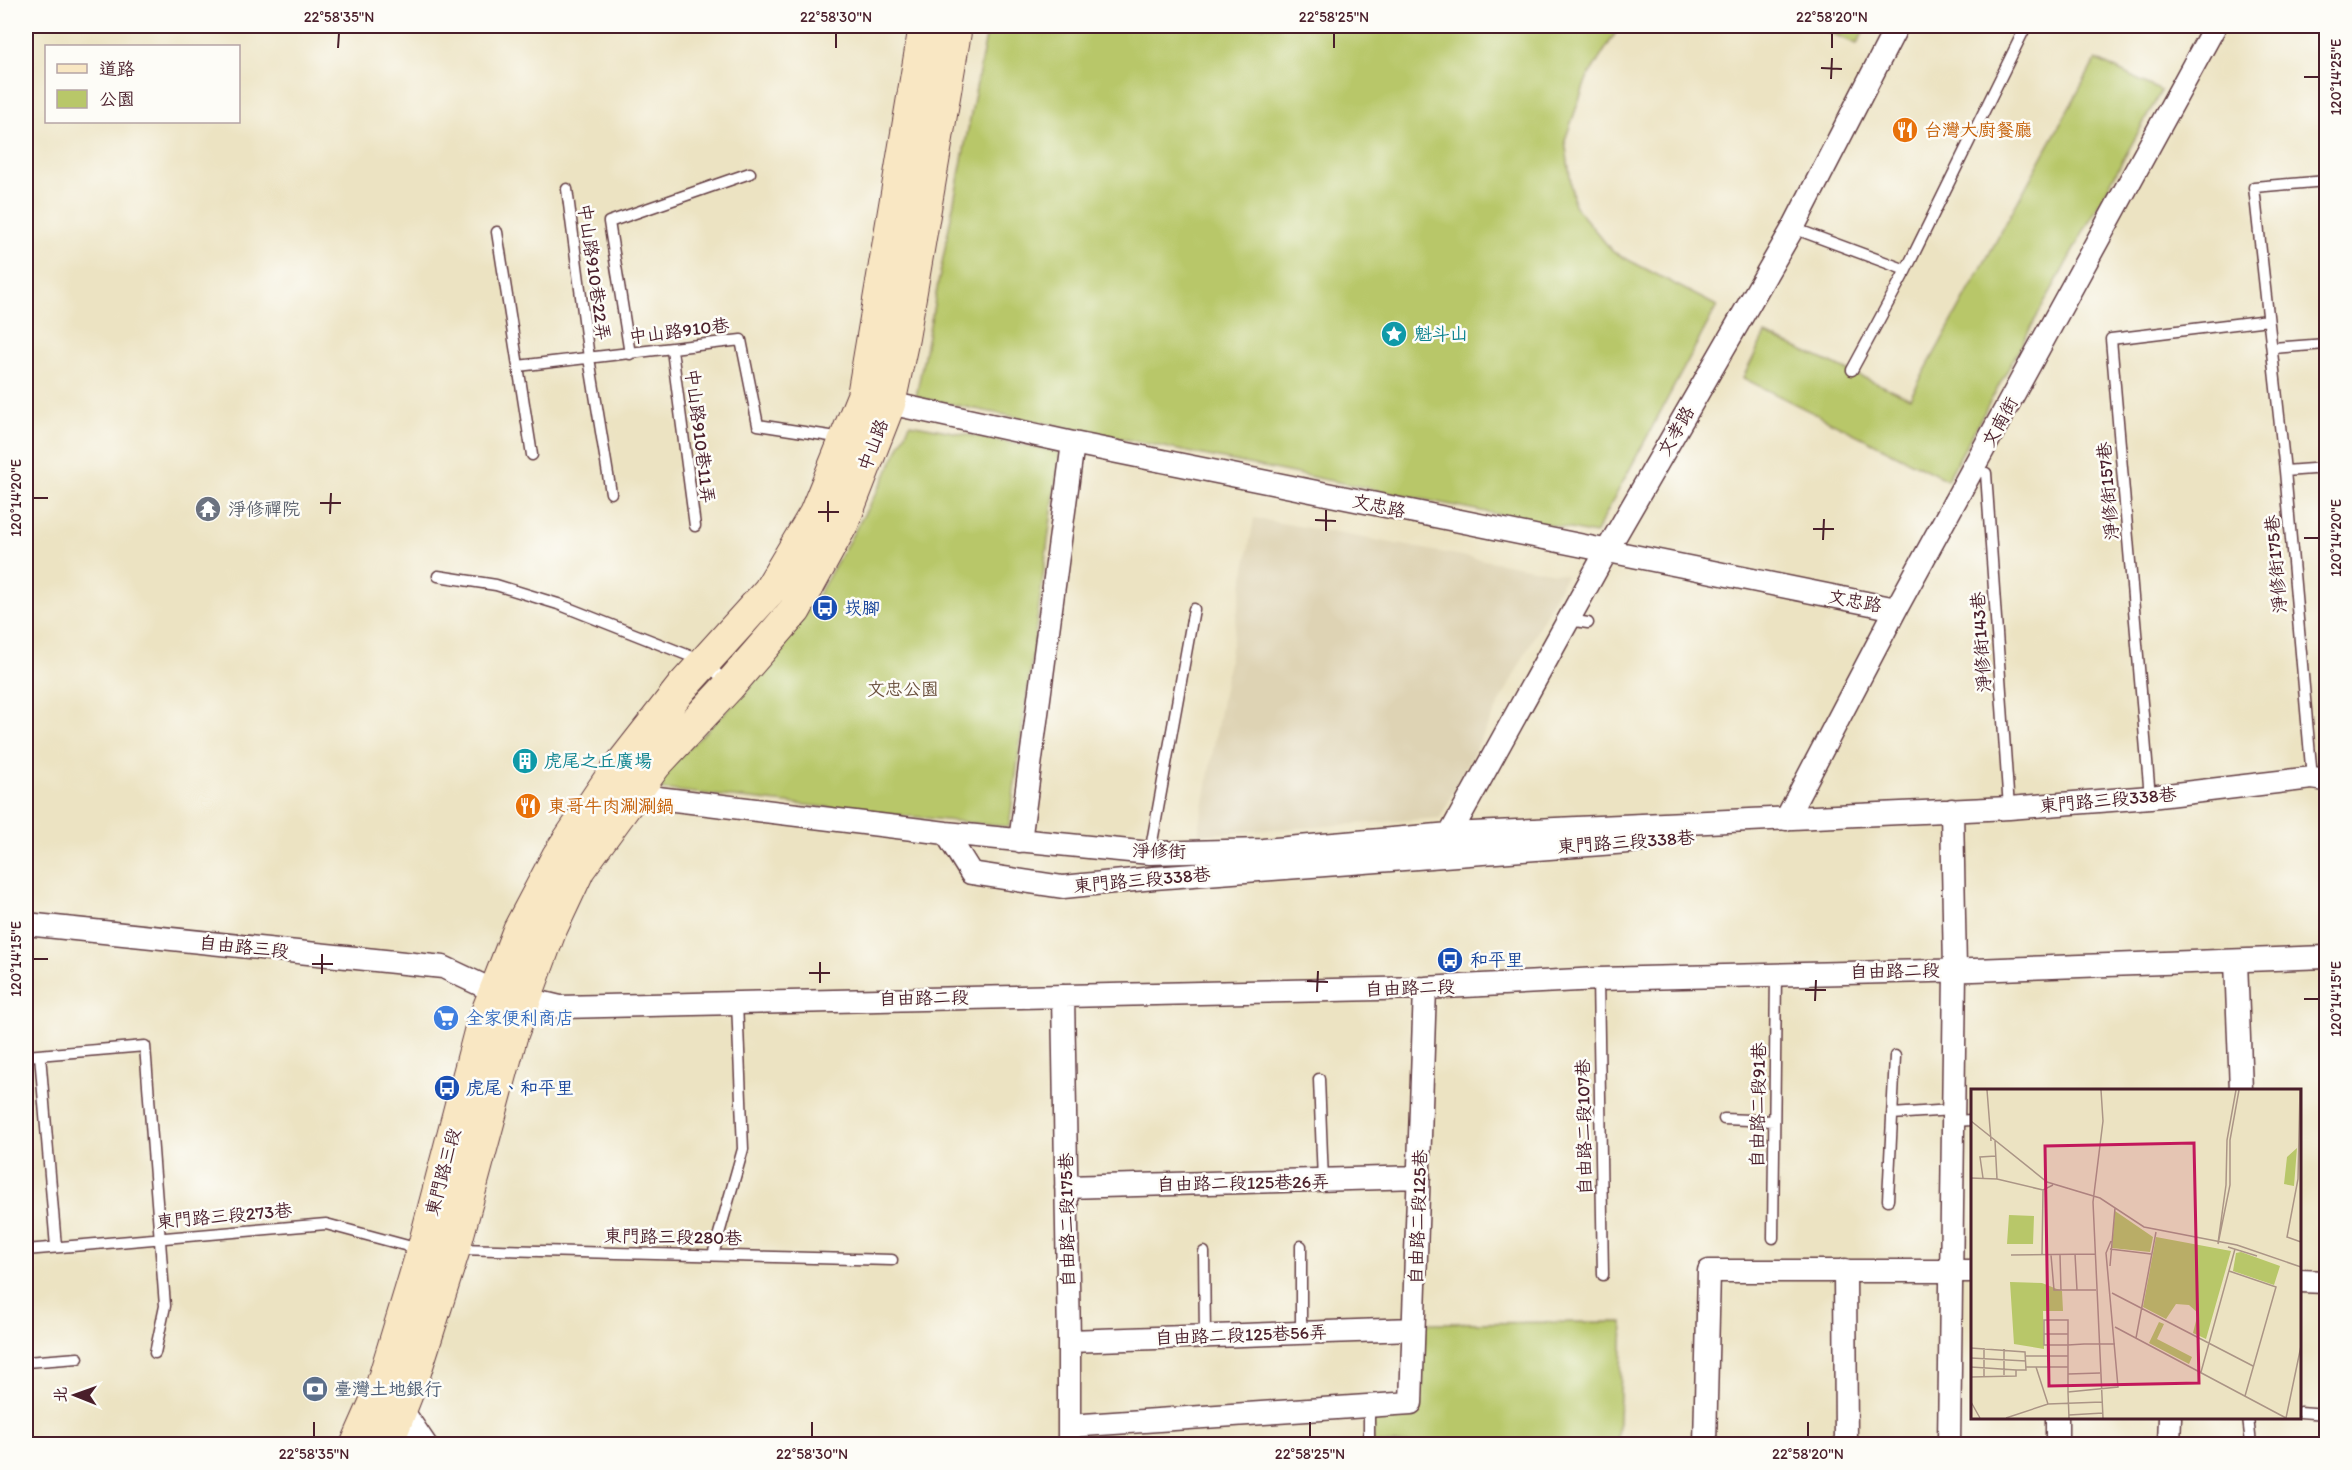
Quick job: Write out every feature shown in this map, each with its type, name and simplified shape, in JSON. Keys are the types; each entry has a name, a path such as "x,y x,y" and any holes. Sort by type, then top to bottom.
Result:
{"main road":[{"name":"中山路","path":"622,787 682,687 769,591 815,514 846,438 876,400 925,26"},
{"name":"中山路","path":"622,787 655,765 729,686 795,610 843,522 876,400 905,326 956,26"},
{"name":"東門路三段","path":"387,1444 391,1401 423,1250 481,1028 494,991 519,930 558,856 622,787"},
{"name":"東門路三段","path":"357,1444 391,1401 454,1249 508,1045 524,999 550,931 622,787"}],"street":[{"name":"文孝路","path":"1450,834 1579,622 1606,552 1793,228 1897,26"},
{"name":"文南街","path":"1786,819 1896,609 2215,26"},
{"name":"文忠路","path":"876,400 1073,443 1896,609"},
{"path":"1020,842 1073,443"},
{"name":"東門路三段338巷","path":"946,834 971,873 1063,887 1764,831 1786,819 2009,808 2150,797 2319,779"},
{"name":"淨修街","path":"622,787 946,834 1150,853 1263,850 1450,834 1786,819"},
{"path":"1949,1444 1962,1271 1952,810"},
{"name":"自由路三段","path":"26,924 443,967 494,991"},
{"name":"自由路二段","path":"494,991 560,1007 1425,988 1598,979 2326,957"},
{"path":"2236,961 2241,1089"},
{"name":"自由路二段125巷","path":"1369,1406 1412,1402 1425,988"},
{"name":"自由路二段175巷","path":"1063,996 1069,1435"},
{"name":"自由路二段125巷26弄","path":"1066,1187 1419,1177"},
{"path":"1845,1270 1846,1444"},
{"path":"1705,1444 1709,1271 1962,1271"},
{"path":"2301,1281 2326,1282"},
{"name":"自由路二段125巷56弄","path":"1069,1341 1413,1329"},
{"path":"391,1401 425,1444"},
{"path":"1069,1435 1369,1406"},
{"path":"2056,1444 2057,1419"},
{"path":"2169,1444 2170,1419"}],"lane":[{"path":"1852,370 1906,270 2026,26"},
{"path":"630,354 609,222 750,173"},
{"name":"淨修街175巷","path":"2319,779 2254,187 2326,181"},
{"name":"中山路910巷22弄","path":"567,189 611,494"},
{"path":"1793,228 1906,270"},
{"path":"497,232 532,455"},
{"name":"淨修街157巷","path":"2150,797 2111,339 2268,320"},
{"name":"中山路910巷","path":"518,366 672,350 741,340 758,425 846,438"},
{"path":"2272,348 2326,344"},
{"name":"中山路910巷11弄","path":"672,350 695,526"},
{"path":"2285,471 2326,468"},
{"name":"淨修街143巷","path":"1986,473 2009,808"},
{"path":"438,576 496,585 558,604 705,662 729,686"},
{"path":"1150,853 1194,609"},
{"name":"自由路二段91巷","path":"1773,1238 1776,974"},
{"name":"自由路二段107巷","path":"1598,979 1603,1275"},
{"path":"713,1255 743,1149 737,1002"},
{"path":"26,1056 145,1046 165,1306 155,1353"},
{"path":"40,1055 56,1247"},
{"path":"1888,1200 1894,1056"},
{"path":"1318,1079 1323,1181"},
{"path":"1892,1114 1959,1117"},
{"path":"1724,1119 1774,1121"},
{"name":"東門路三段273巷","path":"26,1250 326,1224 423,1250"},
{"path":"1300,1246 1301,1332"},
{"name":"東門路三段280巷","path":"454,1249 892,1260"},
{"path":"1204,1252 1205,1335"},
{"path":"26,1362 78,1358"},
{"path":"1369,1406 1369,1444"},
{"path":"2301,1412 2326,1414"},
{"path":"2248,1419 2251,1444"}],"shaded area":[{"path":"1254,518 1566,575 1440,818 1198,835"}],"green space":[{"path":"988,26 1620,26 1587,78 1565,140 1574,205 1613,252 1717,306 1595,534 916,397"},
{"path":"1814,26 1867,26 1857,44"},
{"path":"2096,59 2161,91 1947,480 1743,378 1765,334 1910,398"},
{"name":"文忠公園","path":"910,424 1060,452 1009,827 648,788 746,692 814,602 882,483"},
{"path":"1623,1322 1618,1444 1373,1444 1373,1408 1418,1406 1424,1323"}],"place":[{"name":"台灣大廚餐廳","path":"1905,130"},
{"name":"魁斗山","path":"1394,334"},
{"name":"淨修禪院","path":"208,509"},
{"name":"崁腳","path":"825,608"},
{"name":"虎尾之丘廣場","path":"525,761"},
{"name":"東哥牛肉涮涮鍋","path":"528,806"},
{"name":"和平里","path":"1450,960"},
{"name":"全家便利商店","path":"446,1018"},
{"name":"虎尾、和平里","path":"447,1088"},
{"name":"臺灣土地銀行","path":"315,1389"}]}
